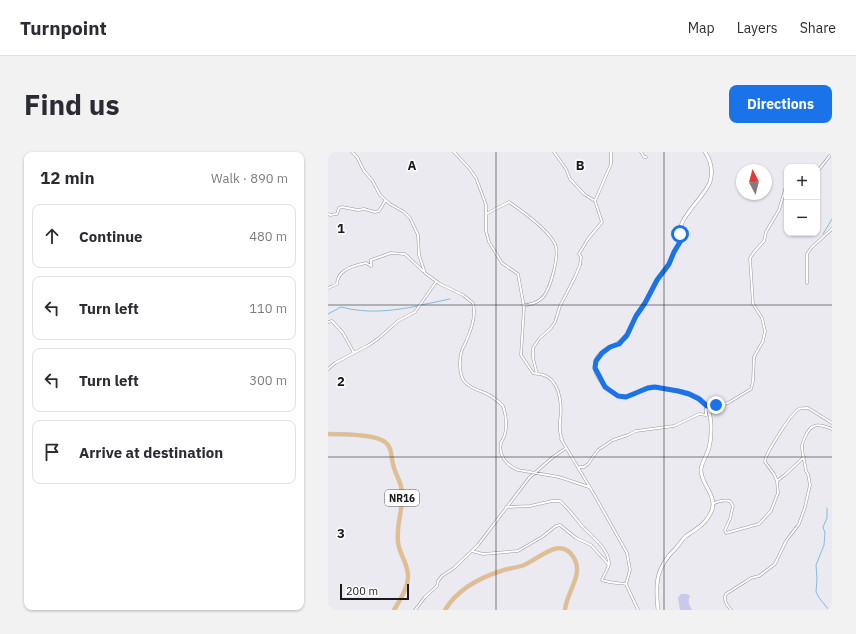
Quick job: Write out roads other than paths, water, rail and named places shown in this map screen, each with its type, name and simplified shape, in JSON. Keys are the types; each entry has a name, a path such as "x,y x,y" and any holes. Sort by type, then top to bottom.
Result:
{"main road":[{"path":"658,610 656,589 661,565 666,557 686,537 705,522 709,516 713,504 712,495 701,471 710,445 711,427 709,412 707,406 699,399 678,391 655,387 648,388 626,397 618,396 605,387 595,367 596,361 603,351 611,346 619,344 627,335 657,280 669,264 680,242 680,230 683,222 693,204 706,189 709,183 710,163 705,152"},
{"name":"NR16","path":"328,434 378,439 387,443 390,449 394,469 402,489 402,504 397,529 398,544 406,565 408,576 405,589 394,610"},
{"path":"444,610 450,602 468,586 501,570 526,565 546,551 561,548 569,552 574,557 577,568 576,576 567,597 565,610"}],"street":[{"path":"352,152 357,157 364,171 372,180 385,201 404,212 410,218 417,230 419,255 425,273"},
{"path":"454,152 468,166 476,178 484,200 486,231 489,242 502,263 518,274 523,305 521,355 533,373 548,377 554,383 559,393 560,436 627,553 630,570 626,584 638,610"},
{"path":"537,374 533,354 534,345 555,322 560,306 576,277 580,265 581,257 579,254 588,239 602,222 595,201 584,194 570,179 566,169 554,152"},
{"path":"595,201 611,164 612,152"},
{"path":"641,152 644,157 646,157"},
{"path":"820,168 832,153"},
{"path":"578,468 580,466 584,467 588,464 594,454 607,443 636,431 672,426 699,414 706,415 707,406 728,403 749,390 752,386 754,357 766,331 762,318 755,308 753,301 750,258 764,242 768,228 777,214 784,192"},
{"path":"328,214 337,214 339,208 342,207 358,210 364,209 375,212 379,211 385,201"},
{"path":"486,214 509,202 546,232 556,245 556,263 552,279 545,294 542,299 523,305"},
{"path":"808,283 807,254 812,247 832,229"},
{"path":"328,288 337,284 337,279 341,273 351,267 366,263 371,266 371,260 392,254 405,254 436,282 463,295 473,303 474,313 474,319 461,354 460,365 463,380 472,387 495,399 503,406 506,424 505,435 501,443 502,455 507,464 511,468 533,474 559,477 590,487"},
{"path":"328,369 379,338 398,321 415,312 436,282"},
{"path":"328,322 332,321 343,333 354,353"},
{"path":"713,504 716,502 730,501 733,506 733,510 725,530 726,533 760,524 771,511 778,493 777,481 774,474 765,462 766,456 787,423 797,410 804,408 808,408 832,423"},
{"path":"731,610 725,602 724,597 726,594 751,578 760,576 774,565 786,541 799,524 808,499 808,474 806,471 802,444 810,427 820,425 832,428"},
{"path":"415,610 437,586 441,577 454,568 472,551 492,528 506,507 533,474 566,448"},
{"path":"777,481 804,457"},
{"path":"506,507 530,506 552,501 560,501 604,550 609,565 602,580 610,583 615,582 626,584"},
{"path":"472,551 481,554 518,551 542,537 556,526 560,525 576,538 591,545 609,565"}],"waterway":[{"path":"823,234 832,219"},
{"path":"421,305 450,299"},
{"path":"328,314 341,307 380,311 418,306"},
{"path":"827,508 827,518 823,527 825,533 824,545 816,565 816,592 829,610"}]}
